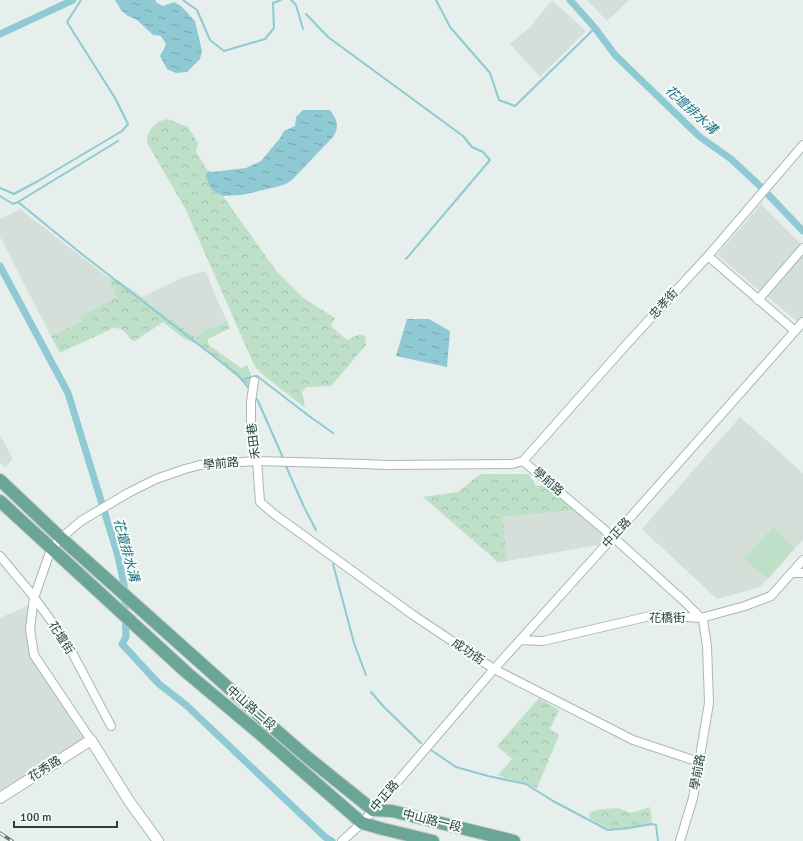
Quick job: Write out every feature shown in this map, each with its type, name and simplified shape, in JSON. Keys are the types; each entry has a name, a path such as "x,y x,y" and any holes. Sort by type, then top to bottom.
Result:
{"main road":[{"path":"0,480 61,538"},
{"path":"0,501 51,549"},
{"name":"中山路二段","path":"61,538 269,724 307,757 373,810"},
{"name":"中山路二段","path":"51,549 186,672 362,823"},
{"name":"中山路一段","path":"373,810 392,811 514,841"},
{"name":"中山路一段","path":"362,823 433,841"}],"street":[{"name":"忠孝街","path":"524,461 603,371 708,256 803,145"},
{"path":"758,300 803,248"},
{"path":"708,256 795,331"},
{"name":"中正路","path":"343,840 362,823 423,750 430,744 520,640 803,322"},
{"name":"禾田巷","path":"254,381 251,402 251,438 257,461 260,502"},
{"name":"學前路","path":"61,538 81,521 128,493 156,480 200,465 257,461 387,465 512,464 524,461 613,537 703,620 707,646 709,703 693,798 680,841"},
{"name":"成功街","path":"260,502 408,611 494,670 633,740 699,762"},
{"path":"61,538 51,549 34,598 30,629 34,655 158,841"},
{"name":"花壇街","path":"0,556 66,641 111,726"},
{"name":"花橋街","path":"520,640 543,641 657,615 701,618 745,606 771,596 803,560"},
{"path":"792,573 803,573"},
{"name":"花秀路","path":"0,798 91,740"}],"shaded area":[{"path":"552,0 586,31 540,77 510,44 529,28"},
{"path":"587,0 629,0 607,21"},
{"path":"761,204 803,246 803,316 798,322 717,255"},
{"path":"20,209 109,278 116,297 79,317 81,321 51,336 0,237 0,219"},
{"path":"206,271 227,321 203,331 196,338 142,297 184,277"},
{"path":"740,417 803,473 803,540 760,587 717,599 642,529"},
{"path":"0,435 13,459 5,467 0,462"},
{"path":"577,510 605,536 604,541 598,545 507,561 503,517"},
{"path":"32,604 35,650 86,739 0,795 0,618"}],"green space":[{"path":"168,119 188,127 198,143 196,152 208,171 205,176 212,190 223,196 277,272 302,297 335,318 331,326 347,340 360,334 365,336 366,345 331,386 306,387 302,392 305,408 255,367 185,208 147,143 150,130 159,122"},
{"path":"109,278 119,281 196,338 203,331 227,321 230,328 208,339 209,345 241,368 247,365 251,374 251,389 201,346 183,338 163,322 135,341 132,340 124,331 118,328 113,328 60,353 51,336 81,321 79,317 116,297"},
{"path":"480,474 529,474 536,486 548,485 577,510 503,517 507,561 498,562 423,497 458,492"},
{"path":"773,527 795,548 768,579 744,559"},
{"path":"539,698 559,710 550,729 559,735 537,788 498,775 512,759 497,746"},
{"path":"650,807 652,823 623,830 614,830 590,819 589,814 593,811 618,808 631,813"}],"water":[{"path":"115,0 155,0 163,6 174,2 181,6 195,21 202,51 200,59 187,72 176,73 167,69 160,56 166,44 161,36 153,35 137,20 128,16 121,10"},
{"path":"303,110 330,110 336,120 337,126 333,137 292,180 286,184 276,187 242,195 223,196 212,190 205,176 208,171 212,172 246,168 261,161 284,131 295,126 296,117"},
{"path":"407,319 429,319 450,331 447,367 396,356"}],"waterway":[{"name":"花壇排水溝","path":"0,34 73,0"},
{"path":"0,188 14,194 122,131 128,124 115,98 67,22 81,0"},
{"path":"183,0 197,10 210,40 224,51 265,39 274,28 273,3 281,0"},
{"path":"291,0 296,5 303,29"},
{"path":"436,0 450,27 490,73 499,100 515,106 595,28"},
{"name":"花壇排水溝","path":"570,0 595,28 615,55 700,137 731,159 760,186 803,231"},
{"path":"306,14 328,37 463,136 472,147 483,152 490,160 406,259"},
{"path":"18,202 118,141"},
{"path":"0,196 13,204 18,202 83,255 238,375 250,390"},
{"name":"花壇排水溝","path":"0,266 68,393 118,556 124,585 126,637 122,644 159,684 186,705 325,837 332,841"},
{"path":"242,380 257,376 333,433"},
{"path":"255,397 284,460"},
{"path":"285,464 316,530"},
{"path":"333,564 354,643 366,675"},
{"path":"371,692 383,706 421,743"},
{"path":"431,750 456,767 526,784 553,801 608,830 652,824 656,825 658,841"}],"railway":[{"path":"0,833 12,841"}]}
